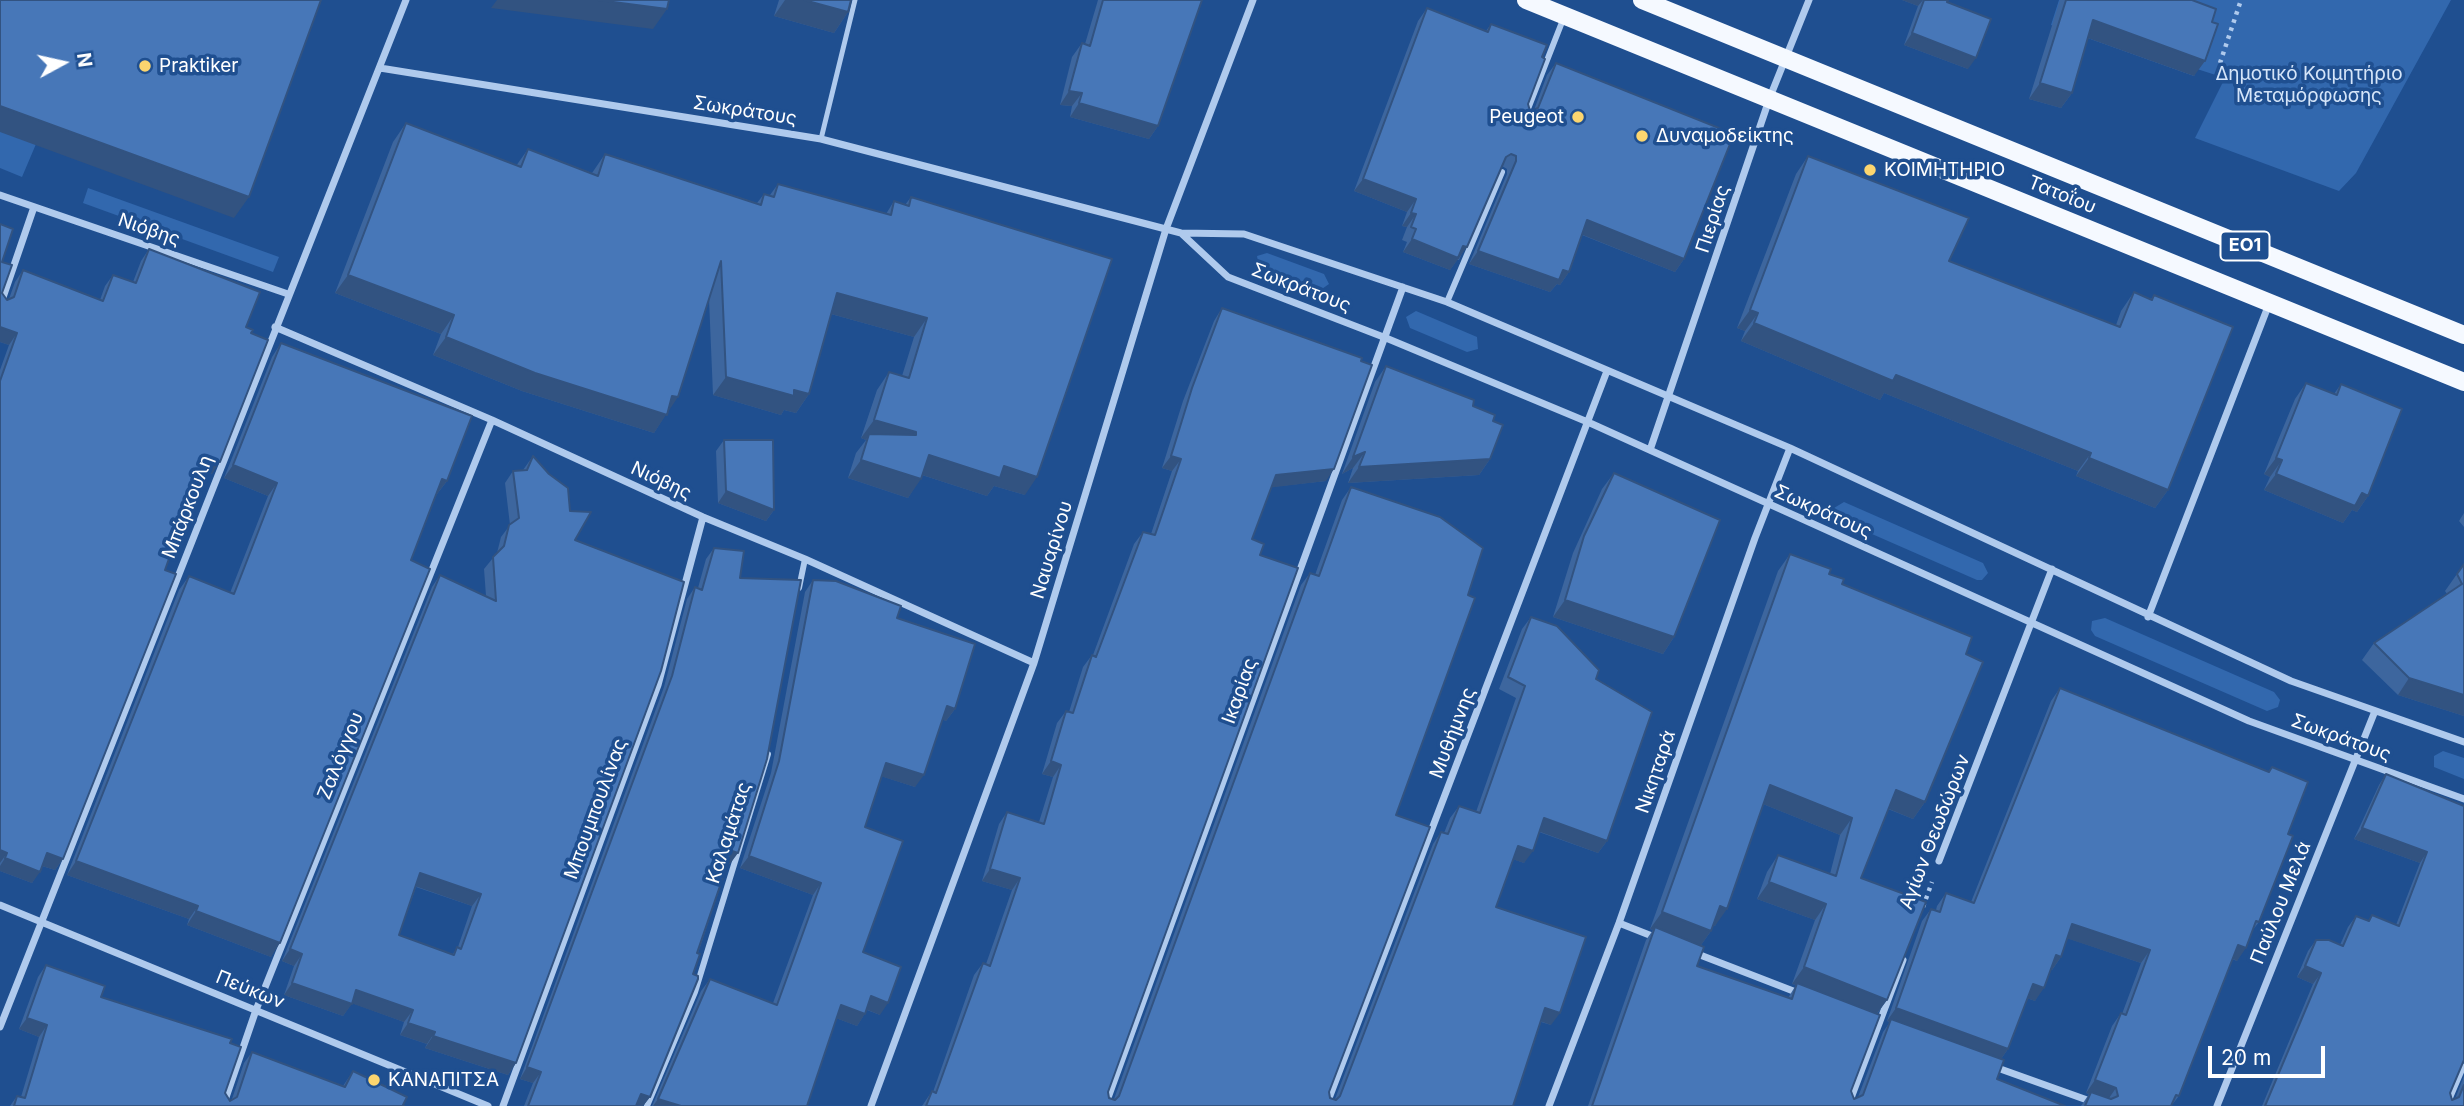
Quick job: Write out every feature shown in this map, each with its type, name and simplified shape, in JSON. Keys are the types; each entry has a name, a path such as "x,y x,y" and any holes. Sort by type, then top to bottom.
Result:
{"main road":[{"name":"Τατοΐου","path":"1526,0 1770,97 2464,383"},
{"name":"Τατοΐου","path":"1642,0 2464,335"}],"street":[{"name":"Μπάρκουλη","path":"0,1027 406,0"},
{"name":"Ναυαρίνου","path":"871,1106 1034,663 1166,229 1253,0"},
{"name":"Πιερίας","path":"1650,450 1670,398 1784,56 1809,0"},
{"path":"1524,119 1565,15"},
{"name":"Σωκράτους","path":"380,68 821,139 1181,233 1244,234 1447,302 1790,447 2052,569 2148,617 2291,681 2464,742"},
{"path":"1447,302 1502,172"},
{"name":"Νιόβης","path":"0,195 288,294"},
{"path":"0,306 34,207"},
{"name":"Σωκράτους","path":"1181,233 1228,277 1386,338 1590,423 2249,721 2464,799"},
{"name":"Ικαρίας","path":"1105,1106 1403,287"},
{"path":"2148,617 2270,303"},
{"name":"Νιόβης","path":"275,327 492,420 703,517 804,559 1034,663"},
{"name":"Μυθήμνης","path":"1326,1106 1590,423 1607,370"},
{"name":"Ζαλόγγου","path":"223,1106 256,1010 492,420"},
{"name":"Νικηταρά","path":"1549,1106 1619,923 1790,447"},
{"name":"Μπουμπουλίνας","path":"503,1106 657,685 703,517"},
{"path":"797,599 804,559"},
{"name":"Αγίων Θεωδώρων","path":"1939,861 2052,569"},
{"name":"Παύλου Μελά","path":"2217,1106 2375,711"},
{"name":"Καλαμάτας","path":"647,1106 695,992 765,772 770,746"},
{"name":"Πεύκων","path":"0,905 488,1106"},
{"path":"1619,923 1671,944"},
{"name":"Αγίων Θεωδώρων","path":"1848,1106 1917,924"},
{"path":"1684,949 1814,999"},
{"path":"1865,1019 1891,1029"},
{"path":"1978,1061 2104,1106"}],"lane":[{"path":"821,139 855,0"},
{"path":"2447,1106 2464,1066"}],"path":[{"path":"2220,63 2241,0"},
{"name":"Αγίων Θεωδώρων","path":"1917,924 1939,861"}],"green space":[{"name":"Δημοτικό Κοιμητήριο Μεταμόρφωσης","path":"2059,0 2451,0 2356,173 2339,191 2195,138 2225,78 2197,69 2194,76 2051,25"},
{"path":"0,131 36,144 22,177 0,168"},
{"path":"88,188 279,257 273,272 83,203"},
{"path":"1267,253 1324,274 1329,284 1319,291 1259,268 1257,256"},
{"path":"1416,311 1477,337 1478,349 1467,352 1410,328 1406,317"},
{"path":"1844,502 1983,563 1988,573 1982,580 1977,580 1840,520 1835,516 1834,508"},
{"path":"2105,618 2274,692 2280,700 2278,707 2267,711 2095,636 2091,630 2092,621"},
{"path":"2443,751 2464,758 2464,779 2434,767 2434,756"}],"building":[{"name":"Praktiker","path":"0,0 321,0 249,197 0,106"},
{"path":"598,0 669,0 667,9"},
{"path":"804,0 851,0 848,12"},
{"path":"1103,0 1202,0 1158,126 1079,103 1082,93 1069,91 1082,43 1090,46"},
{"path":"1924,0 1948,0 1947,2 1991,19 1976,58 1912,33"},
{"path":"2066,0 2192,0 2216,9 2212,22 2218,24 2205,61 2093,20 2072,93 2040,83"},
{"path":"1427,8 1488,32 1491,24 1547,45 1542,57 1545,59 1528,104 1530,111 1538,108 1556,63 1734,134 1684,259 1587,220 1569,272 1563,270 1559,280 1478,251 1516,161 1516,156 1511,154 1506,157 1467,247 1463,246 1458,258 1412,239 1416,229 1411,227 1416,214 1411,213 1416,199 1363,179"},
{"path":"406,123 521,167 528,149 598,176 605,154 761,205 764,194 774,197 778,184 891,215 894,201 909,206 911,197 1112,259 1037,477 1004,466 1000,478 929,455 921,479 861,460 869,434 916,435 916,432 874,420 889,372 909,378 927,318 837,293 809,394 794,390 794,396 726,377 721,261 678,397 672,396 667,415 535,373 446,337 454,315 348,275"},
{"path":"1808,156 1969,218 1949,261 2120,327 2134,292 2152,300 2154,295 2233,327 2168,490 2089,458 2091,453 1896,375 1893,381 1754,323 1758,313 1750,310"},
{"path":"0,224 13,229 2,262 12,265 2,293 7,300 14,297 23,270 103,301 113,275 136,283 149,249 260,292 246,327 253,330 251,333 268,340 220,462 205,456 165,570 176,574 63,859 47,853 40,872 5,858 7,853 0,850 0,381 17,333 0,327"},
{"path":"1222,308 1362,358 1361,361 1372,365 1334,469 1276,475 1252,539 1264,544 1260,555 1298,568 1108,1092 1109,1098 1115,1100 1119,1096 1310,573 1319,576 1351,487 1440,517 1483,548 1468,595 1475,598 1396,815 1430,827 1329,1092 1330,1098 1336,1100 1340,1096 1441,832 1448,834 1459,806 1480,813 1525,686 1508,677 1531,617 1557,626 1599,670 1596,679 1652,712 1607,841 1544,818 1533,851 1518,846 1496,907 1586,937 1560,1013 1545,1008 1513,1106 926,1106 932,1091 936,1093 983,963 990,966 1020,878 990,869 1007,812 1044,824 1061,765 1051,761 1066,711 1073,713 1092,655 1096,657 1143,532 1155,535 1181,459 1171,456 1192,388"},
{"path":"281,343 472,416 447,481 442,479 411,560 430,569 280,943 196,911 198,906 76,861 189,576 234,594 277,483 233,465"},
{"path":"1386,366 1474,400 1473,406 1495,415 1493,421 1503,425 1490,459 1359,467 1365,452 1353,457"},
{"path":"2306,383 2337,395 2341,384 2402,409 2368,496 2362,493 2355,506 2276,474 2282,460 2276,458"},
{"path":"724,440 773,440 774,510 726,491"},
{"path":"533,456 549,474 568,488 570,511 591,512 575,540 684,582 661,671 516,1063 433,1036 435,1032 408,1023 413,1010 356,990 352,1004 292,983 302,954 290,949 440,575 496,601 493,557 504,546 509,525 519,518 513,471 527,470","holes":["420,873 481,894 461,949 457,947 454,955 399,935"]},
{"path":"1614,473 1720,520 1674,637 1565,600 1584,536"},
{"path":"714,548 744,551 740,578 801,580 767,759 738,853 732,851 697,953 700,954 693,974 698,976 698,979 650,1097 641,1094 636,1106 528,1106 541,1072 527,1067 672,676 695,587 702,590"},
{"path":"1790,554 1831,569 1829,574 1844,579 1842,584 1972,637 1966,654 1983,662 1925,802 1896,790 1861,878 1926,902 1887,1000 1804,967 1826,904 1769,882 1778,855 1836,876 1852,818 1770,785 1727,909 1720,906 1711,931 1662,912"},
{"path":"2464,564 2464,695 2409,678 2374,643 2462,584 2457,574"},
{"path":"813,580 836,581 901,606 897,618 975,644 955,709 947,706 924,775 886,763 865,827 903,841 863,952 901,967 888,1003 871,996 865,1014 841,1005 807,1106 681,1106 658,1099 710,979 777,1005 821,883 749,856 779,761"},
{"path":"2060,688 2269,772 2272,767 2308,782 2288,834 2293,836 2259,922 2256,921 2246,948 2238,945 2179,1096 2176,1095 2171,1106 2085,1106 2091,1092 2111,1099 2118,1096 2116,1088 2095,1080 2121,1013 2126,1015 2150,950 2072,924 2061,957 2056,955 2044,988 2033,984 2008,1049 1896,1008 1931,909 1940,912 1946,893 1974,903"},
{"path":"2386,774 2464,806 2464,1060 2450,1093 2452,1100 2459,1097 2464,1085 2464,1106 2265,1106 2321,973 2305,966 2316,940 2329,940 2343,946 2356,916 2369,921 2372,915 2399,926 2427,852 2362,828"},
{"path":"1655,927 1704,947 1697,966 1792,999 1797,983 1880,1015 1851,1091 1854,1099 1863,1095 1891,1019 2004,1060 1997,1079 2065,1106 1592,1106"},
{"path":"46,965 105,986 101,997 232,1039 230,1043 241,1047 225,1093 230,1101 237,1097 252,1052 345,1087 353,1071 407,1097 404,1106 14,1106 17,1096 25,1098 47,1025 27,1018"}],"place":[{"name":"Praktiker","path":"145,66"},
{"name":"Peugeot","path":"1578,117"},
{"name":"Δυναμοδείκτης","path":"1642,136"},
{"name":"ΚΟΙΜΗΤΗΡΙΟ","path":"1870,170"},
{"name":"ΚΑΝΑΠΙΤΣΑ","path":"374,1080"}]}
